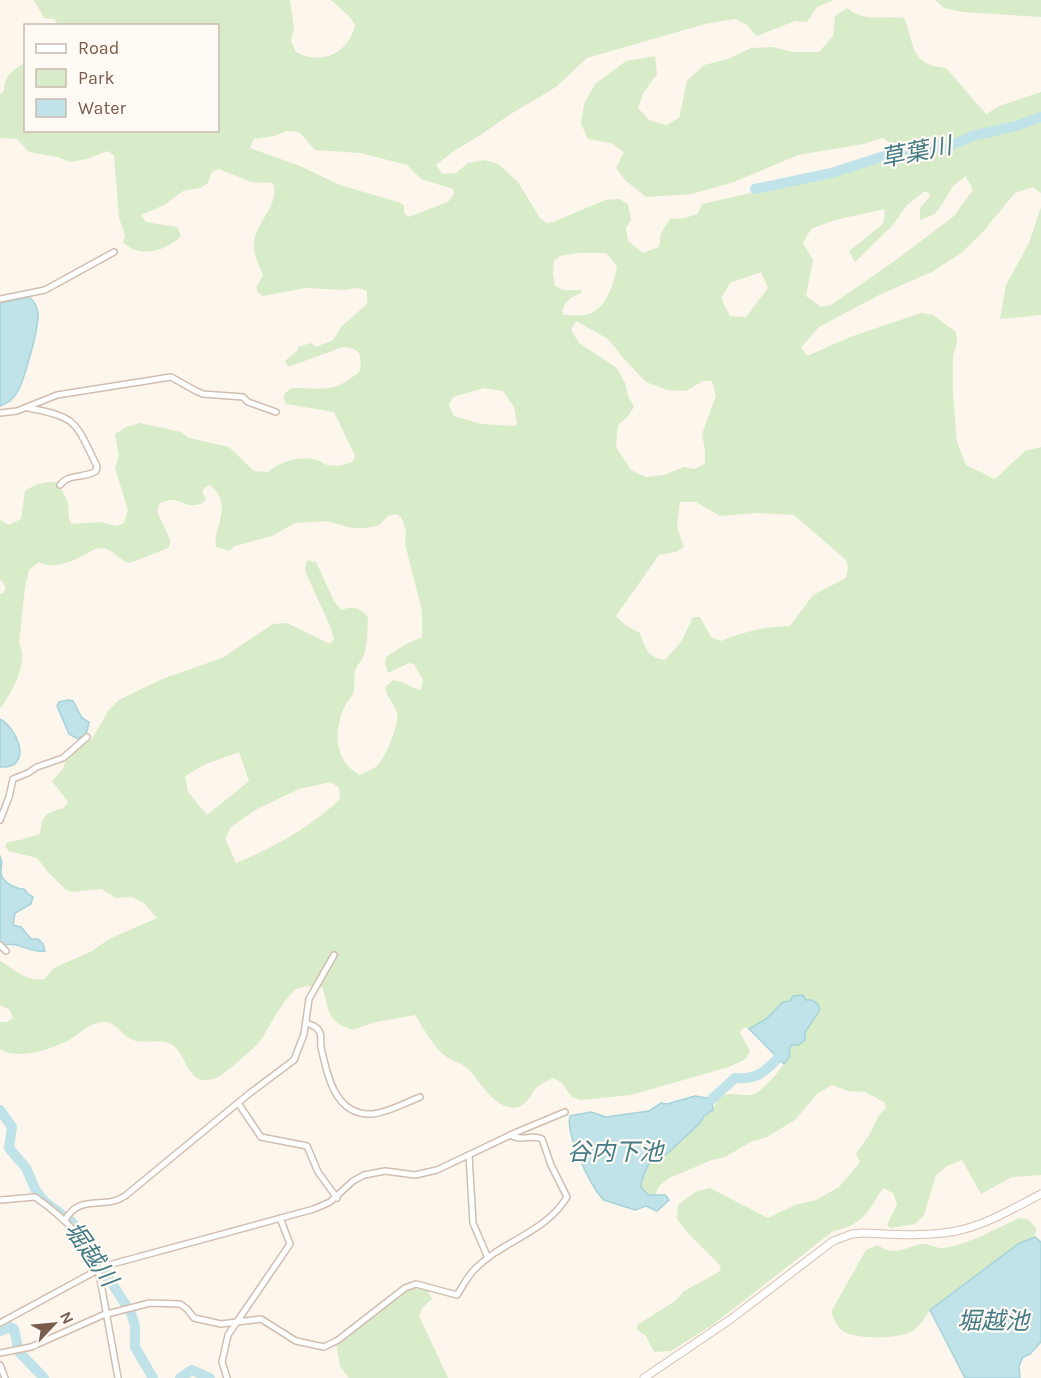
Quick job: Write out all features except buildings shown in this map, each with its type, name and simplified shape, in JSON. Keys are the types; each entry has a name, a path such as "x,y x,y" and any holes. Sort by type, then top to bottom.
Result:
{"street":[{"path":"0,299 45,290 114,252"},
{"path":"0,413 28,408 57,395 171,376 196,392 243,397 248,402 276,412"},
{"path":"28,408 52,412 73,422 97,466 96,471 87,476 68,477 60,484"},
{"path":"0,820 13,779 63,758 87,737"},
{"path":"0,945 6,951"},
{"path":"66,1218 75,1207 116,1201 125,1196 294,1060 306,1023 309,999 334,955"},
{"path":"306,1023 314,1026 320,1034 321,1048 330,1081 337,1098 350,1109 364,1114 377,1113 420,1097"},
{"path":"238,1103 261,1137 307,1146 318,1172 337,1198"},
{"path":"0,1323 101,1268 314,1209 337,1198 353,1181 364,1175 385,1172 407,1175 428,1173 565,1112"},
{"path":"0,1353 31,1347 107,1314 150,1303 180,1304 187,1308 194,1318 225,1325 261,1319 296,1341 324,1347 343,1336 405,1288 416,1284 458,1295 474,1270 519,1237 541,1226 567,1197 551,1165 542,1139 537,1137 519,1139 510,1135"},
{"path":"470,1155 473,1223 488,1258"},
{"path":"644,1378 723,1324 833,1241 852,1234 863,1233 956,1231 990,1219 1041,1194"},
{"path":"0,1200 35,1197 66,1218 101,1268 118,1378"},
{"path":"227,1378 222,1362 231,1329 290,1244 280,1218"},
{"path":"0,1365 5,1378"}],"green space":[{"path":"34,0 290,0 294,28 291,41 296,52 315,58 340,50 352,35 355,25 350,17 331,0 834,0 817,7 807,22 795,21 757,36 747,25 735,19 705,24 587,58 556,87 509,115 436,165 442,174 456,173 468,163 485,160 498,164 518,182 540,218 547,223 605,200 619,199 628,204 631,220 626,228 628,241 643,253 659,247 661,233 670,219 697,214 702,204 818,178 890,158 894,145 882,138 864,144 798,155 734,182 692,194 646,197 625,180 616,168 624,152 611,143 588,139 581,124 584,104 595,84 626,61 655,56 657,74 644,92 638,108 649,120 666,125 679,118 687,81 704,65 728,59 751,48 772,47 793,52 819,52 833,36 835,16 847,8 867,17 904,18 913,46 920,58 926,63 946,68 986,114 1002,105 1041,92 1041,193 1033,187 1015,193 981,234 961,253 932,272 881,294 819,327 801,347 807,356 850,337 921,313 933,315 956,332 957,343 953,355 953,395 957,442 966,465 995,479 1025,451 1041,447 1041,1175 1012,1177 981,1194 962,1160 947,1166 936,1175 924,1215 915,1224 890,1228 887,1225 897,1204 893,1193 883,1188 868,1211 858,1221 832,1232 714,1324 671,1351 654,1352 646,1336 637,1330 637,1325 675,1301 684,1291 719,1272 721,1266 677,1219 678,1205 695,1192 710,1188 768,1218 795,1205 816,1200 839,1187 860,1162 856,1154 886,1108 884,1102 865,1092 848,1091 832,1085 817,1094 795,1120 767,1137 751,1142 725,1157 669,1178 659,1186 655,1195 648,1195 641,1187 648,1165 668,1153 699,1124 704,1116 713,1110 718,1097 731,1094 750,1095 766,1085 790,1056 791,1045 805,1032 820,1010 790,1001 783,1002 766,1019 749,1029 744,1027 740,1032 750,1051 746,1059 729,1067 631,1095 580,1100 571,1096 562,1083 553,1078 537,1087 527,1101 518,1107 510,1107 496,1101 474,1075 445,1056 432,1042 415,1015 376,1022 352,1030 332,1018 322,987 312,986 295,990 282,1005 257,1044 232,1067 213,1079 198,1079 193,1075 179,1052 171,1044 161,1041 136,1041 105,1022 90,1025 69,1040 44,1050 16,1054 0,1049 0,1022 7,1022 13,1018 10,1010 0,1005 0,961 26,977 45,979 54,968 92,951 109,939 157,918 144,903 132,897 117,898 101,889 73,892 66,890 37,858 9,851 5,847 7,842 40,834 42,823 48,813 64,808 68,802 52,781 74,751 92,739 108,711 119,700 162,679 222,658 273,624 287,623 330,644 334,639 305,571 307,560 316,562 334,601 341,610 356,608 368,617 365,650 355,671 353,694 345,706 339,725 338,745 345,762 351,769 360,775 373,769 384,756 391,741 397,713 385,687 393,680 421,690 423,680 414,664 409,663 388,673 385,663 386,657 422,637 422,611 405,544 406,530 401,517 396,514 388,516 378,526 364,528 352,528 327,521 295,523 272,536 235,546 229,551 216,547 222,509 217,493 210,485 204,488 202,493 206,498 203,503 190,505 167,500 160,503 157,511 170,540 168,548 130,563 109,550 98,548 62,564 50,565 39,562 29,570 19,643 22,650 21,668 14,686 0,709 0,594 6,587 0,579 0,520 9,525 21,519 25,491 39,484 55,482 66,498 72,524 100,522 116,526 124,523 128,510 115,468 119,456 115,434 126,427 140,423 181,432 189,438 229,447 254,471 268,472 283,463 302,458 314,459 330,466 340,465 352,462 355,456 334,412 286,404 284,394 291,388 320,389 343,383 360,371 359,353 354,349 343,347 288,367 285,361 298,350 298,347 311,343 316,347 333,340 341,327 367,304 367,291 358,288 344,290 306,288 263,296 257,292 257,286 263,275 255,256 255,236 273,199 273,183 251,182 219,169 212,172 207,184 200,188 183,191 164,205 141,215 146,222 177,227 181,236 172,244 160,249 142,251 132,249 123,243 125,235 119,218 114,155 107,151 87,159 70,162 29,152 17,139 0,138 0,94 4,91 10,74 24,64 24,132 219,132 219,24 57,24 55,19 44,18","holes":["287,131 299,132 315,150 360,153 407,165 421,179 453,189 454,194 448,202 408,217 404,213 404,205 398,202 340,185 300,166 250,148 254,139 275,136","966,176 973,190 954,216 896,260 831,305 821,307 806,296 813,260 803,243 811,229 835,220 885,209 883,224 849,251 855,262 893,225 907,205 925,191 931,195 920,208 920,220 935,214 953,186","606,253 617,266 608,296 592,313 564,315 562,311 565,304 581,293 581,290 563,290 555,286 554,261 560,256","761,272 768,288 746,317 730,316 721,298 730,283","576,321 608,339 646,382 667,390 686,391 703,381 712,381 716,396 702,434 705,464 694,469 684,467 664,475 646,477 631,470 616,447 618,425 634,407 625,383 617,368 579,343 571,330","484,388 503,391 514,407 517,424 513,426 481,424 454,416 449,405 453,397","680,502 696,502 720,516 757,513 794,515 846,560 848,566 846,578 813,595 790,626 755,630 721,641 711,637 700,617 693,617 681,642 665,660 659,659 651,655 640,633 625,625 616,616 659,555 676,552 684,547 677,527","239,752 249,781 207,815 188,792 185,776 206,764","331,782 339,788 340,799 317,819 278,844 236,863 225,838 231,827 257,809 299,789"]},
{"path":"935,0 1041,0 1041,17 963,12 944,8"},
{"path":"1041,207 1041,315 1000,319 1006,285 1029,243"},
{"path":"1019,1218 1028,1219 1036,1228 1035,1237 1018,1244 930,1310 912,1331 888,1337 857,1336 843,1331 836,1322 831,1312 866,1250 877,1245 895,1251 922,1244 941,1248 954,1246 982,1236"},
{"path":"412,1287 428,1291 432,1299 422,1308 419,1316 448,1378 349,1378 340,1366 336,1344 396,1296"}],"water":[{"path":"29,297 38,313 31,352 18,391 0,406 0,303"},
{"path":"73,701 82,718 89,722 86,735 78,739 69,734 57,706 59,702"},
{"path":"0,719 13,731 20,748 17,762 10,766 0,767"},
{"path":"0,856 1,875 6,882 24,889 33,897 31,904 15,913 13,925 21,927 31,939 38,939 45,951 4,945 0,941"},
{"path":"803,995 806,1000 817,1003 820,1010 805,1032 805,1040 799,1045 791,1045 790,1056 784,1064 749,1029 766,1019 783,1002 790,1001 793,996"},
{"name":"谷内下池","path":"695,1096 712,1099 713,1110 704,1116 699,1124 668,1153 648,1165 642,1181 641,1187 648,1195 665,1195 669,1200 657,1211 646,1206 635,1210 604,1200 592,1184 580,1160 571,1135 570,1116 591,1112 606,1117 649,1111 661,1103 667,1104"},
{"name":"堀越池","path":"1035,1237 1041,1242 1041,1342 1030,1354 1023,1357 1019,1366 1020,1378 965,1378 930,1310 1018,1244"}],"waterway":[{"name":"草葉川","path":"755,189 831,173 903,150 923,147 946,148 972,136 1016,126 1041,117"},
{"path":"712,1099 735,1078 749,1078 760,1074 778,1058"},
{"name":"堀越川","path":"0,1110 12,1127 9,1148 26,1168 36,1191 45,1202 72,1222 131,1313 135,1326 135,1347 153,1378"},
{"path":"0,1331 10,1327 14,1329 19,1352 44,1378"},
{"name":"堀越川","path":"180,1378 192,1370 210,1378"}]}
